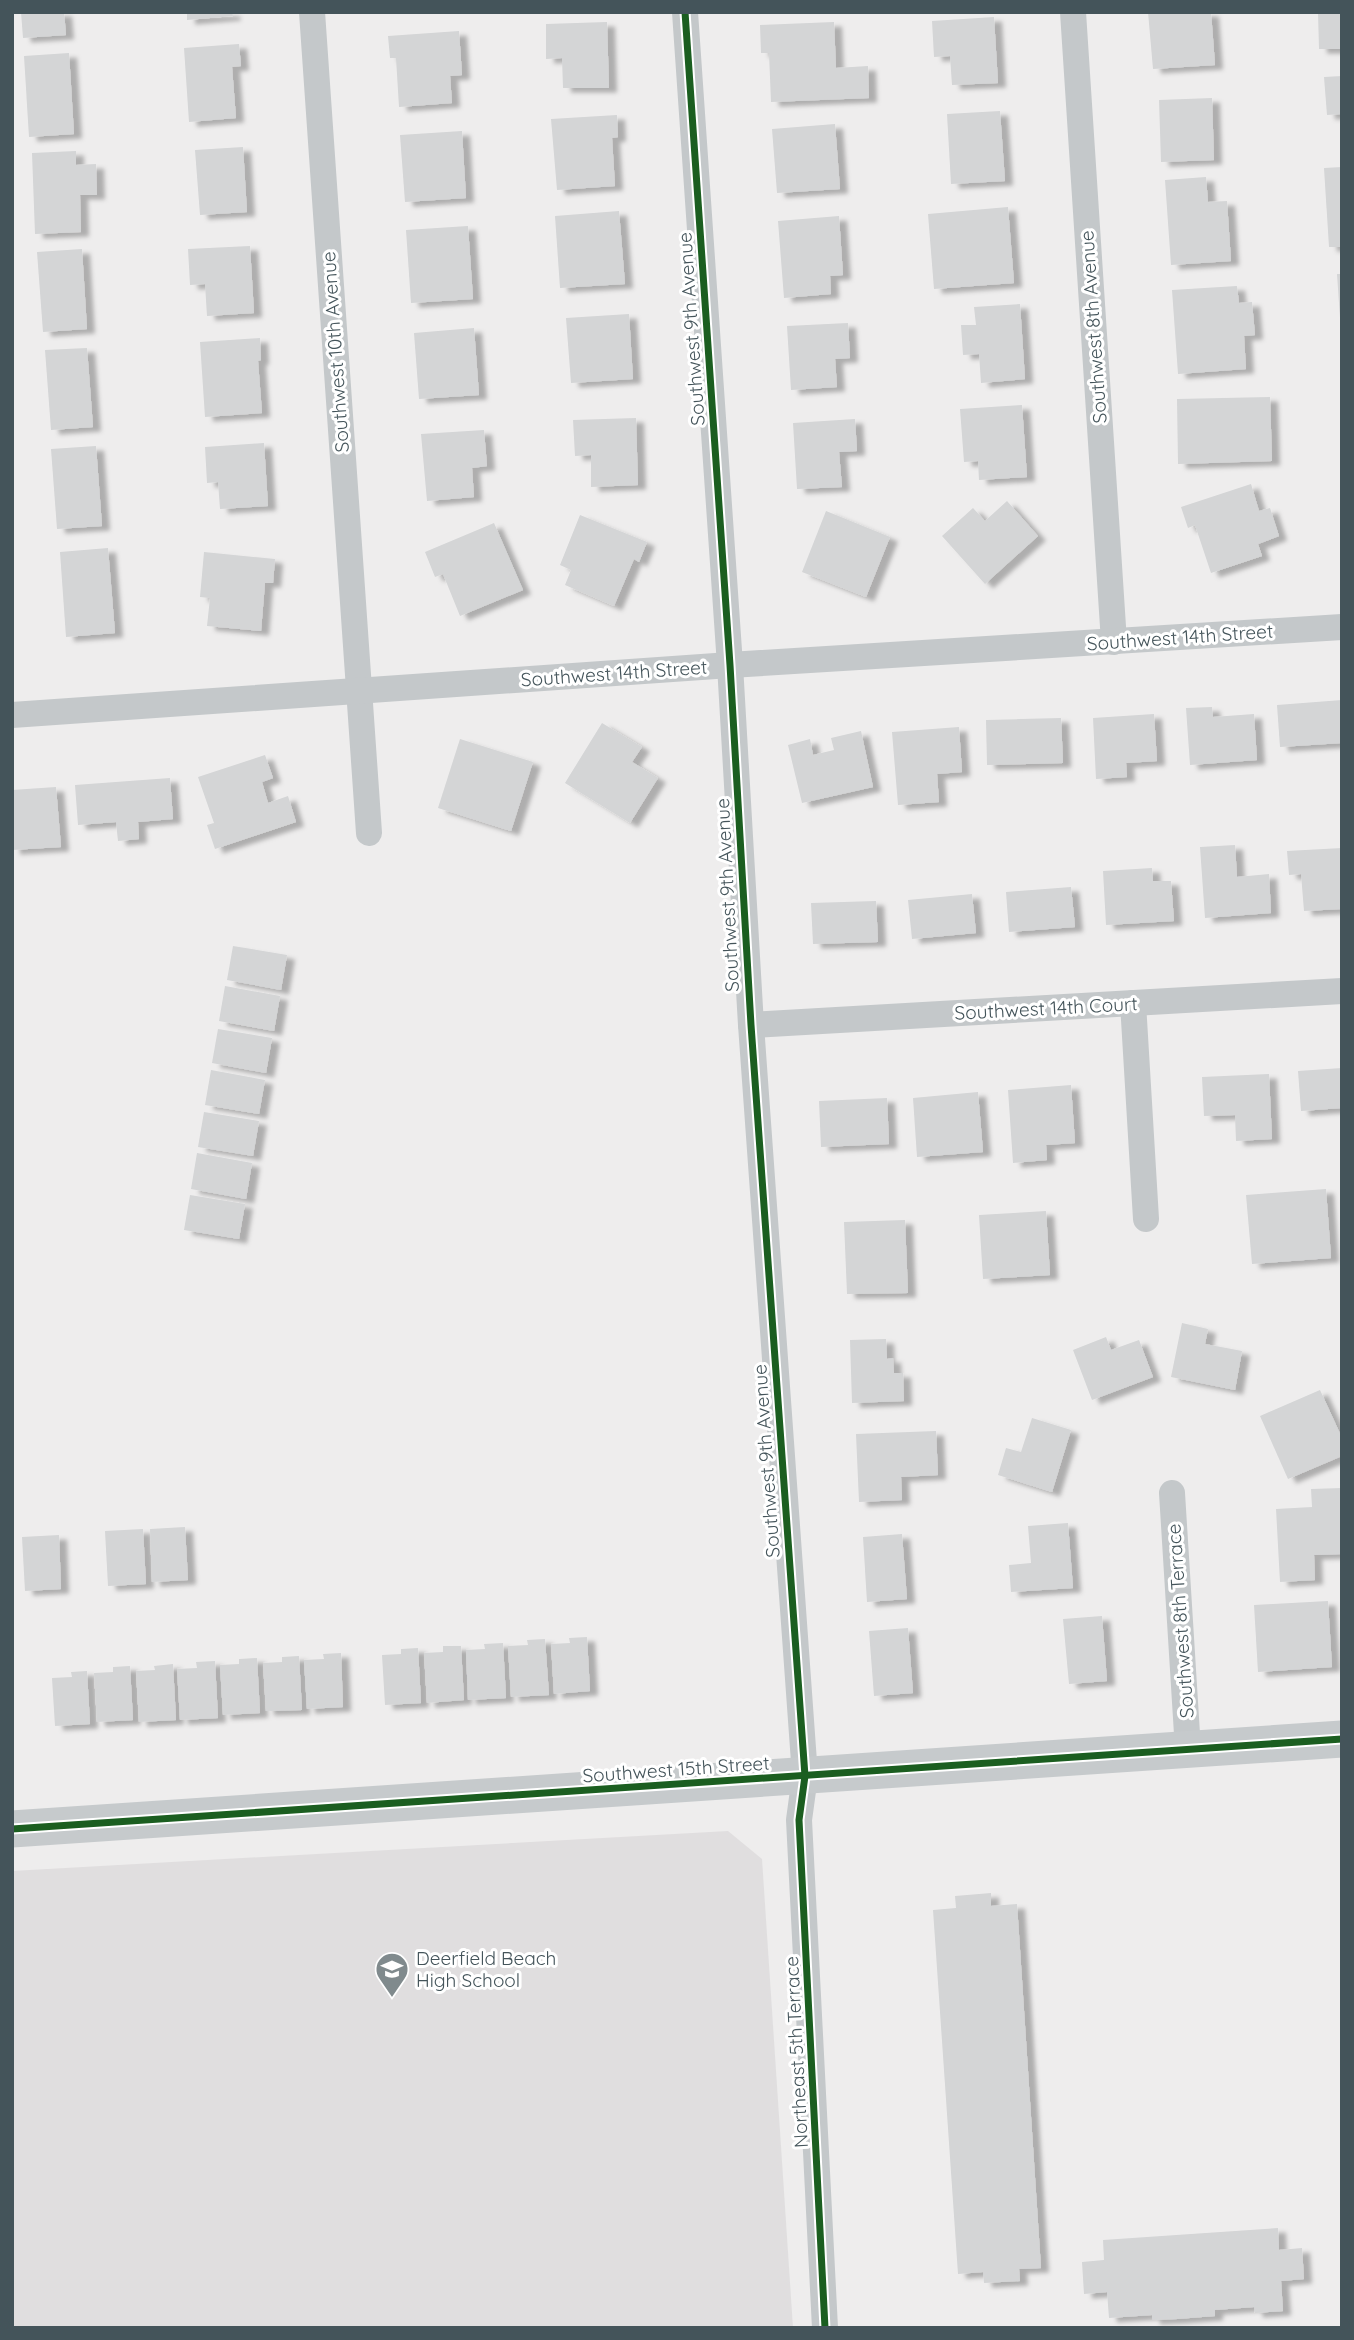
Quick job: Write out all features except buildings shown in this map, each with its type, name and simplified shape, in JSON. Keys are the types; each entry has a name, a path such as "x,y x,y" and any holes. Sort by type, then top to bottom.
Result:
{"street":[{"name":"Southwest 10th Avenue","path":"312,12 369,833"},
{"name":"Southwest 9th Avenue","path":"685,12 730,665 751,1025 805,1776"},
{"name":"Southwest 8th Avenue","path":"1073,12 1114,642"},
{"name":"Southwest 14th Street","path":"12,715 730,665 1342,627"},
{"name":"Southwest 14th Court","path":"751,1025 1342,991"},
{"path":"1133,1003 1146,1219"},
{"name":"Southwest 8th Terrace","path":"1172,1493 1188,1750"},
{"name":"Southwest 15th Street","path":"12,1829 1342,1740"},
{"name":"Northeast 5th Terrace","path":"805,1776 799,1820 825,2328"}],"shaded area":[{"name":"Deerfield Beach High School","path":"728,1831 762,1859 793,2328 12,2328 12,1871"}],"cycle path":[{"path":"685,12 730,665 751,1025 805,1776 799,1820 825,2328"},
{"path":"12,1829 1342,1739"}],"place":[{"name":"Deerfield Beach High School","path":"392,1999"}]}
